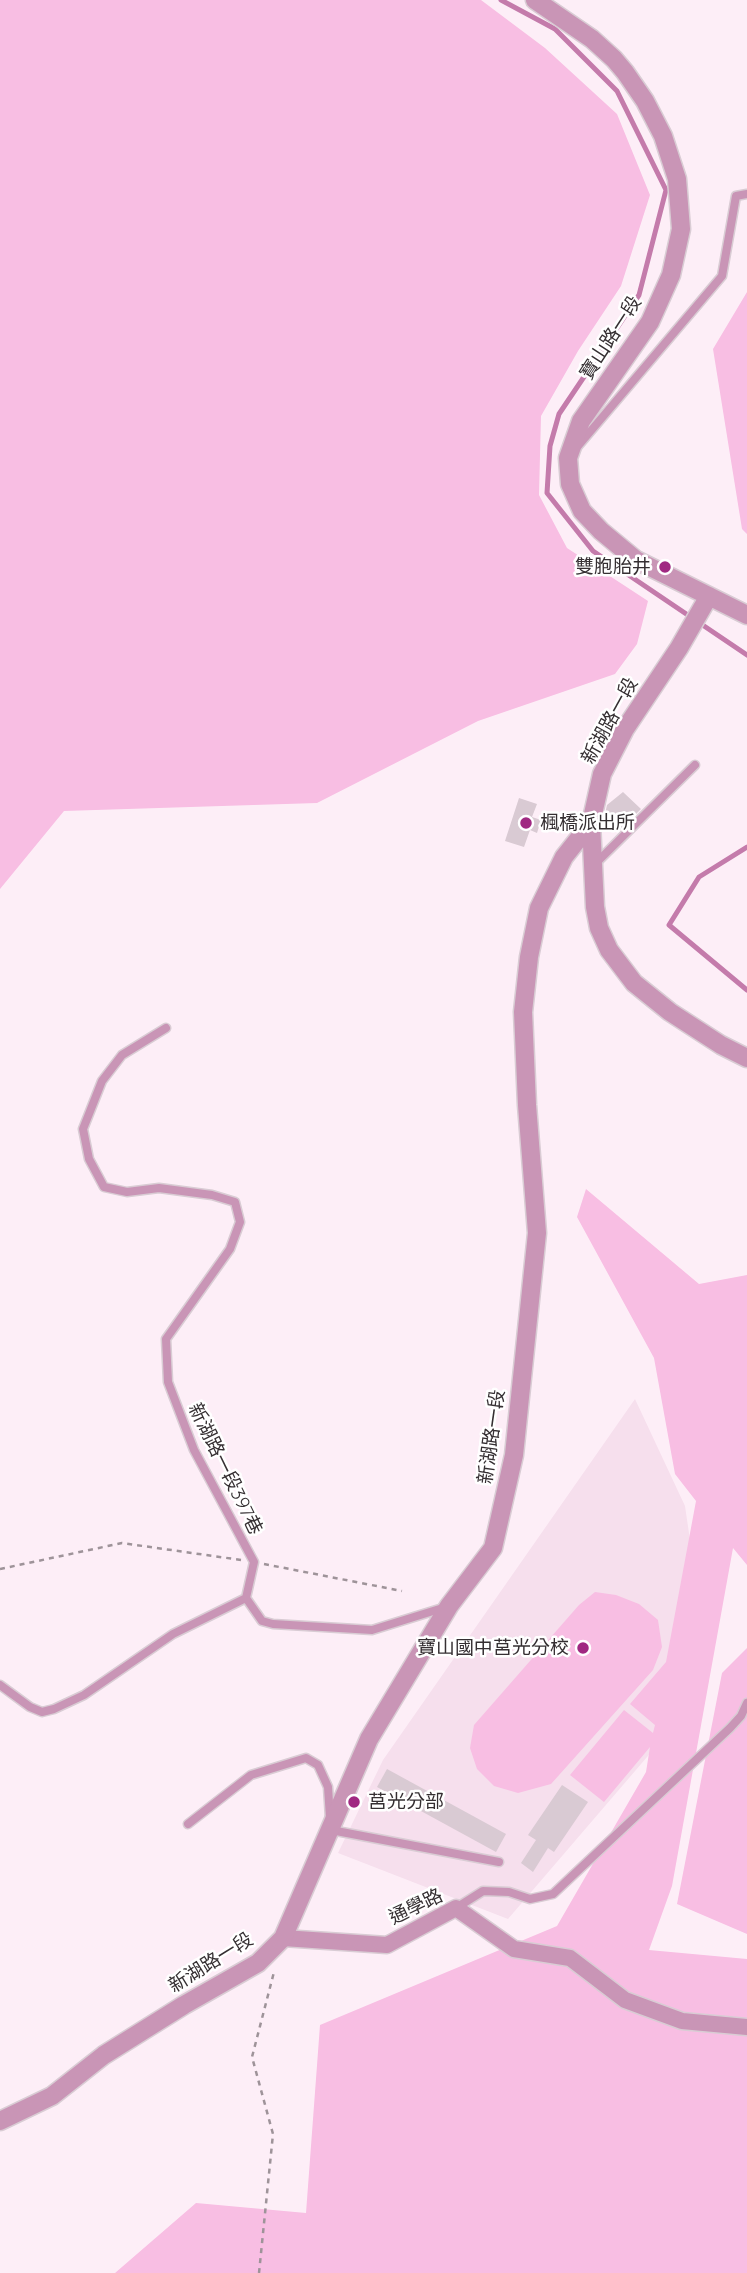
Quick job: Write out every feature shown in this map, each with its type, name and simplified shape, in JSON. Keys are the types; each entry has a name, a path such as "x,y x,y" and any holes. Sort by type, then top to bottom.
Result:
{"street":[{"name":"寶山路一段","path":"535,0 592,39 614,59 645,101 663,135 677,179 681,229 671,275 650,322 581,421 568,458 570,484 582,511 601,531 636,559 747,615"},
{"name":"新湖路一段","path":"1,2120 52,2096 104,2055 258,1963 283,1938 369,1739 449,1606 493,1549 514,1455 537,1233 523,1012 529,957 540,908 564,857 591,823 602,774 625,729 679,648 709,596"},
{"path":"591,823 591,868 599,928 610,950 634,983 670,1012 720,1045 747,1058"},
{"name":"通學路","path":"283,1938 387,1945 456,1908 514,1949 570,1958 625,2000 682,2021 747,2027"}],"lane":[{"path":"568,458 722,276 736,196 747,194"},
{"path":"591,868 695,765"},
{"name":"新湖路一段397巷","path":"166,1028 122,1055 102,1082 83,1129 89,1159 104,1187 127,1192 159,1188 212,1195 235,1202 240,1222 230,1249 166,1339 168,1382 194,1450 254,1562 246,1598"},
{"path":"0,1685 30,1707 42,1712 54,1709 84,1695 173,1634 246,1598 262,1621 273,1624 372,1630 449,1606"},
{"path":"456,1908 483,1891 509,1892 530,1899 553,1894 730,1728 741,1716 747,1703"},
{"path":"188,1824 251,1776 306,1758 318,1765 328,1787 330,1830 499,1862"}],"path":[{"path":"0,1569 122,1542 254,1562 402,1591"},
{"path":"259,2273 272,2134 252,2057 276,1965"}],"shaded area":[{"path":"0,0 481,0 545,48 617,114 650,195 621,286 578,351 541,416 539,495 567,548 648,601 637,644 615,674 478,721 317,803 64,811 0,889"},
{"path":"747,292 747,534 742,529 713,349"},
{"path":"586,1189 699,1284 747,1275 747,1565 733,1548 672,1886 649,1950 747,1959 747,2273 115,2273 196,2203 306,2213 320,2025 557,1926 646,1772 650,1747 604,1802 570,1775 624,1710 653,1733 655,1725 630,1704 666,1662 696,1501 675,1474 654,1358 577,1217"},
{"name":"寶山國中莒光分校","path":"635,1399 685,1506 702,1622 708,1686 508,1919 338,1853 383,1760"},
{"path":"595,1592 616,1595 639,1604 658,1620 662,1647 653,1670 551,1784 518,1793 494,1786 477,1769 470,1748 474,1725 579,1605"},
{"path":"747,1648 747,1934 677,1904 722,1673"}],"building":[{"path":"623,792 641,809 618,832 604,818 607,805"},
{"name":"楓橋派出所","path":"519,798 537,804 532,817 541,820 537,833 530,830 524,847 505,841"},
{"path":"387,1769 506,1834 496,1852 377,1787"},
{"path":"562,1785 588,1802 554,1852 548,1848 533,1872 521,1863 536,1840 528,1835"}],"waterway":[{"path":"501,0 555,29 617,91 666,190 639,295 559,414 550,446 547,493 593,551 747,655"},
{"path":"747,847 699,877 669,925 747,990"}],"place":[{"name":"雙胞胎井","path":"665,567"},
{"name":"楓橋派出所","path":"526,823"},
{"name":"寶山國中莒光分校","path":"583,1648"},
{"name":"莒光分部","path":"354,1802"}]}
